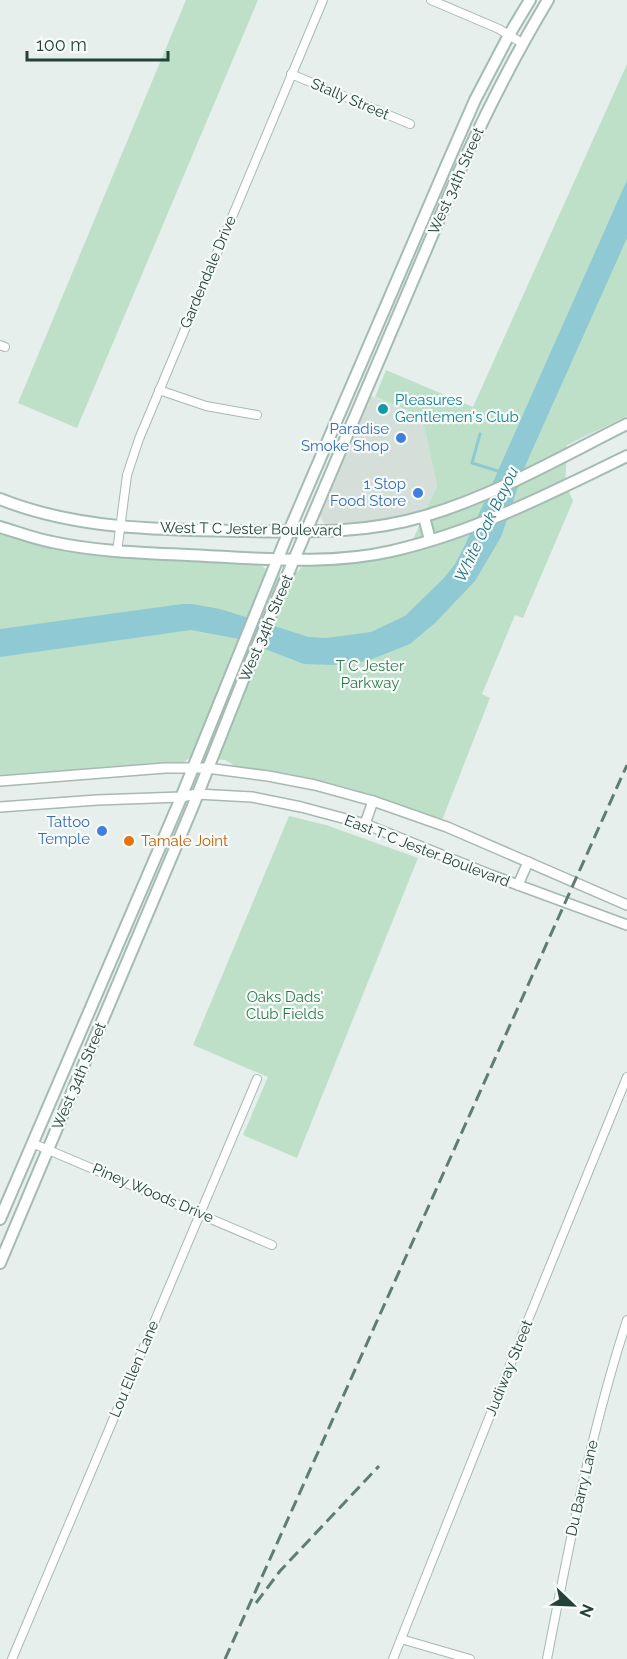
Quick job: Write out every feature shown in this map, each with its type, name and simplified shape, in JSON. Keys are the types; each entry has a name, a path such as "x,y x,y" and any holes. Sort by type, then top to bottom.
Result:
{"main road":[{"name":"West 34th Street","path":"0,1219 182,797 289,531 451,153 475,100 530,0"},
{"name":"West 34th Street","path":"0,1263 134,946 247,670 460,170 522,43 548,0"},
{"name":"West T C Jester Boulevard","path":"0,499 56,516 120,526 224,531 357,530 424,517 474,500 627,424"},
{"name":"West T C Jester Boulevard","path":"0,527 51,542 117,552 294,561 335,559 391,552 453,534 510,513 627,456"},
{"path":"424,517 430,540"},
{"path":"120,940 134,946"}],"street":[{"name":"Gardendale Drive","path":"117,552 127,475 139,438 323,0"},
{"path":"431,0 447,3 522,43"},
{"name":"Stally Street","path":"291,74 410,124"},
{"path":"159,390 206,406 257,415"},
{"path":"0,781 165,768 207,768"},
{"name":"East T C Jester Boulevard","path":"207,768 299,782 373,801 447,827 627,905"},
{"name":"East T C Jester Boulevard","path":"0,807 182,797 197,794 252,798 301,807 365,824 518,885 627,925"},
{"path":"365,824 373,801"},
{"path":"518,885 528,862"},
{"name":"Judiway Street","path":"393,1659 627,1077"},
{"name":"Lou Ellen Lane","path":"12,1659 257,1078"},
{"name":"Piney Woods Drive","path":"32,1143 272,1245"},
{"name":"Du Barry Lane","path":"547,1659 567,1550 587,1464 611,1369 627,1320"},
{"path":"401,1639 470,1659"}],"shaded area":[{"path":"371,396 422,416 437,486 426,512 369,523 329,527 320,516"}],"green space":[{"path":"186,0 258,0 77,428 18,403"},
{"name":"T C Jester Parkway","path":"627,64 627,416 567,445 565,491 569,492 573,501 523,618 515,615 482,694 490,698 443,818 436,820 352,789 290,774 235,766 225,760 191,757 184,762 0,776 0,532 42,545 84,554 149,560 258,564 265,568 266,573 297,572 303,566 308,565 370,560 407,553 437,486 422,416 375,397 386,370 473,407"},
{"name":"Oaks Dads' Club Fields","path":"289,816 326,825 418,858 297,1158 243,1135 268,1077 193,1045"}],"water":[{"name":"White Oak Bayou","path":"627,180 627,238 526,464 501,537 475,581 435,623 410,644 367,661 333,665 304,664 239,639 191,630 0,657 0,629 182,604 220,609 309,637 326,638 371,632 405,616 443,579 455,564 466,543"}],"waterway":[{"name":"White Oak Bayou","path":"480,434 472,463 501,472"}],"railway":[{"path":"225,1659 627,765"},
{"path":"256,1603 280,1571 379,1466"}],"place":[{"name":"Pleasures Gentlemen's Club","path":"383,409"},
{"name":"Paradise Smoke Shop","path":"401,438"},
{"name":"1 Stop Food Store","path":"418,493"},
{"name":"Tattoo Temple","path":"102,831"},
{"name":"Tamale Joint","path":"129,841"}]}
